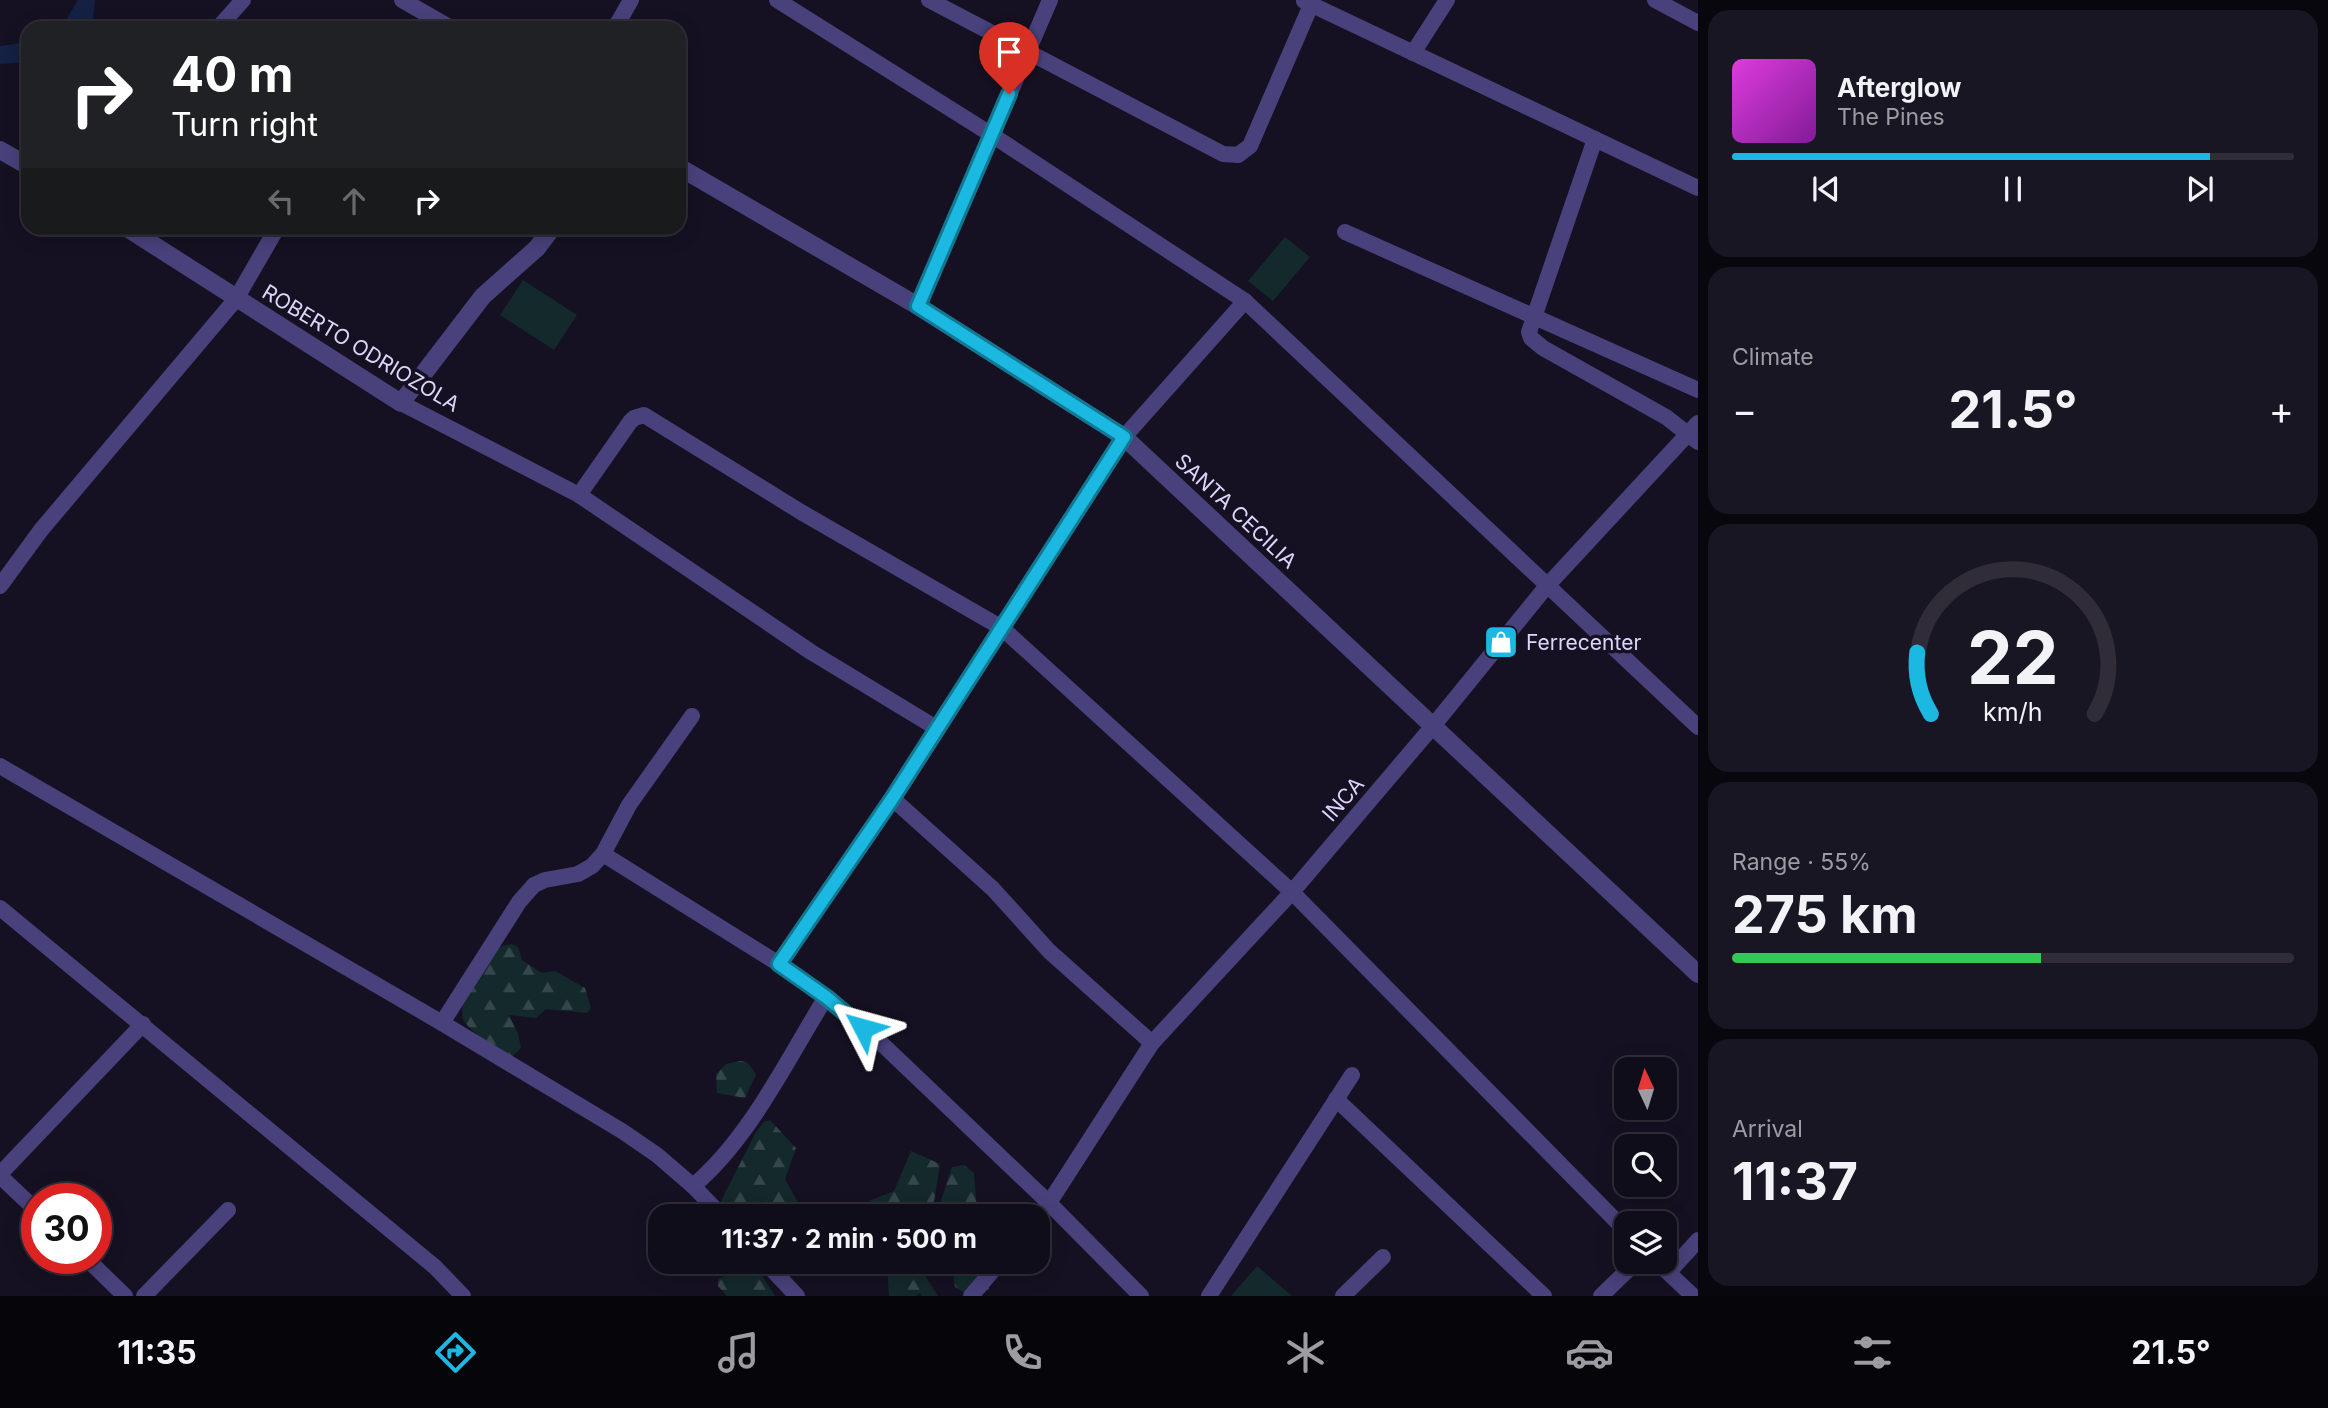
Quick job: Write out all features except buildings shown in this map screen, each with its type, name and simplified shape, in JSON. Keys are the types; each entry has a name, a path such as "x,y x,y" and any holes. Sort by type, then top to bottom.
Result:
{"street":[{"path":"224,21 243,0"},
{"path":"402,0 437,21"},
{"path":"619,21 631,0"},
{"path":"777,0 992,135 1245,301 1546,587 1698,727"},
{"path":"929,0 1223,153 1238,155 1251,146 1306,2 1698,188"},
{"path":"918,306 1050,0"},
{"path":"1413,53 1447,0"},
{"path":"1655,0 1698,23"},
{"path":"1595,139 1529,332 1531,338 1543,348 1694,433"},
{"path":"0,150 21,162"},
{"name":"SANTA CECILIA","path":"686,171 918,306 1124,437 1698,974"},
{"path":"1345,232 1698,390"},
{"name":"ROBERTO ODRIOZOLA","path":"138,235 401,403 579,495 811,652 938,729"},
{"path":"0,586 41,530 236,299 273,235"},
{"path":"401,403 483,296 537,248 547,235"},
{"path":"779,964 938,729 1124,437 1245,301"},
{"path":"579,495 630,422 639,415 644,415 801,512 1002,628 1292,892 1614,1219"},
{"name":"INCA","path":"1049,1203 1152,1042 1292,892 1433,726 1546,587 1694,433"},
{"path":"442,1023 519,902 534,885 556,876 578,874 592,866 603,854 629,805 692,716"},
{"path":"0,766 442,1023 622,1132 657,1155 710,1204"},
{"path":"892,799 993,890 1049,951 1152,1042"},
{"path":"603,854 779,964 826,997 881,1043 1049,1203 1141,1296"},
{"path":"0,908 435,1267 463,1296"},
{"path":"693,1186 708,1173 741,1133 826,997"},
{"path":"21,1195 0,1175 143,1024"},
{"path":"1209,1296 1352,1075"},
{"path":"1336,1099 1544,1296"},
{"path":"144,1296 228,1210"},
{"path":"1677,1256 1698,1240"},
{"path":"1342,1296 1383,1257"},
{"path":"102,1274 125,1296"},
{"path":"776,1274 797,1296"},
{"path":"971,1296 990,1274"},
{"path":"1601,1296 1624,1274"},
{"path":"1670,1274 1693,1296"}],"green space":[{"path":"1285,237 1310,257 1273,301 1248,281"},
{"path":"523,280 577,315 554,350 500,315"},
{"path":"512,944 518,947 522,960 542,973 555,971 585,988 591,1008 587,1013 546,1009 536,1018 509,1015 521,1048 512,1057 474,1032 464,1021 462,1013 467,992 480,968 495,951"},
{"path":"741,1061 748,1063 756,1074 745,1098 717,1093 716,1074 726,1064"},
{"path":"770,1120 796,1148 785,1179 797,1201 796,1204 769,1204 761,1201 761,1204 720,1203 756,1132 764,1122"},
{"path":"911,1151 940,1164 934,1204 869,1204 869,1201 894,1191"},
{"path":"964,1165 974,1173 978,1204 940,1204 952,1167"},
{"path":"1257,1266 1292,1296 1231,1296"},
{"path":"730,1274 761,1274 775,1296 727,1296 718,1286 718,1279"},
{"path":"888,1274 924,1274 938,1296 921,1296 920,1293 916,1296 889,1296"},
{"path":"953,1274 989,1274 989,1289 980,1296 966,1294 955,1287"}],"water":[{"path":"78,0 95,0 93,21 65,21"},
{"path":"21,43 21,62 0,64 0,46"}],"place":[{"name":"Ferrecenter","path":"1501,642"}],"route":[{"path":"863,1028 826,997 779,964 892,799 1124,437 918,306 1009,94"}]}
